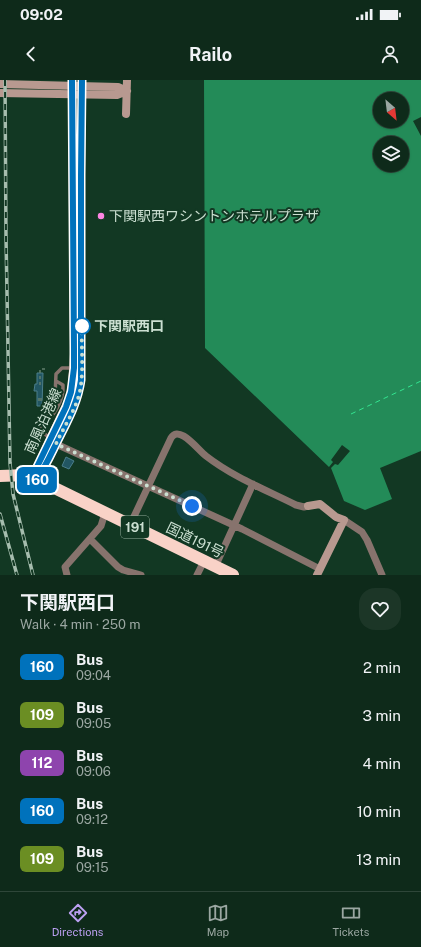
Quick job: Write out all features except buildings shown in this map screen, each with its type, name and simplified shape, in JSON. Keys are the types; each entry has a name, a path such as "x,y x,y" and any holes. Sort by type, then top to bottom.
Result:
{"highway":[{"name":"国道191号","path":"0,476 26,476 36,480 233,575"},
{"path":"0,484 30,482 36,480"}],"main road":[{"path":"126,114 127,80"},
{"path":"0,84 71,82 118,87 127,91"},
{"name":"南風泊港線","path":"36,480 44,470 73,412 80,391 78,368 71,82"},
{"name":"南風泊港線","path":"36,480 35,471 69,400 78,368 82,83"},
{"path":"0,93 117,95 127,91"},
{"path":"308,506 320,504 336,517 344,520 318,572"}],"street":[{"path":"130,525 150,486 173,434 179,433 215,463 296,505 304,507 308,506"},
{"path":"56,444 234,526 318,572"},
{"path":"215,567 253,484"},
{"path":"67,575 65,567 100,526 105,513"},
{"path":"344,520 362,532 382,575"},
{"path":"90,539 118,567 141,575"},
{"path":"197,575 204,561"}],"lane":[{"path":"73,412 62,424 55,437 50,438 42,432 40,427 55,396 56,374 59,370 64,368 78,368"},
{"path":"41,425 51,418 62,395 63,385 56,381"}],"path":[{"path":"40,385 40,369 46,369"}],"shaded area":[{"path":"204,80 421,80 421,117 413,121 421,136 421,451 380,468 392,499 365,510 344,501 331,468 335,464 338,465 350,451 342,445 331,460 333,462 329,467 205,348"}],"ferry route":[{"path":"351,414 421,381"}],"railway":[{"path":"5,80 10,463 13,494 33,575"},
{"path":"0,514 17,575"}],"bus line":[{"name":"160","path":"72,80 71,114 74,368 69,400 35,471 36,480 44,470 73,412 80,391 82,358 82,80"}],"place":[{"name":"下関駅西ワシントンホテルプラザ","path":"101,216"},
{"name":"下関駅西口","path":"82,326"}],"route":[{"path":"82,326 82,368 80,391 73,412 56,444 192,506"}]}
